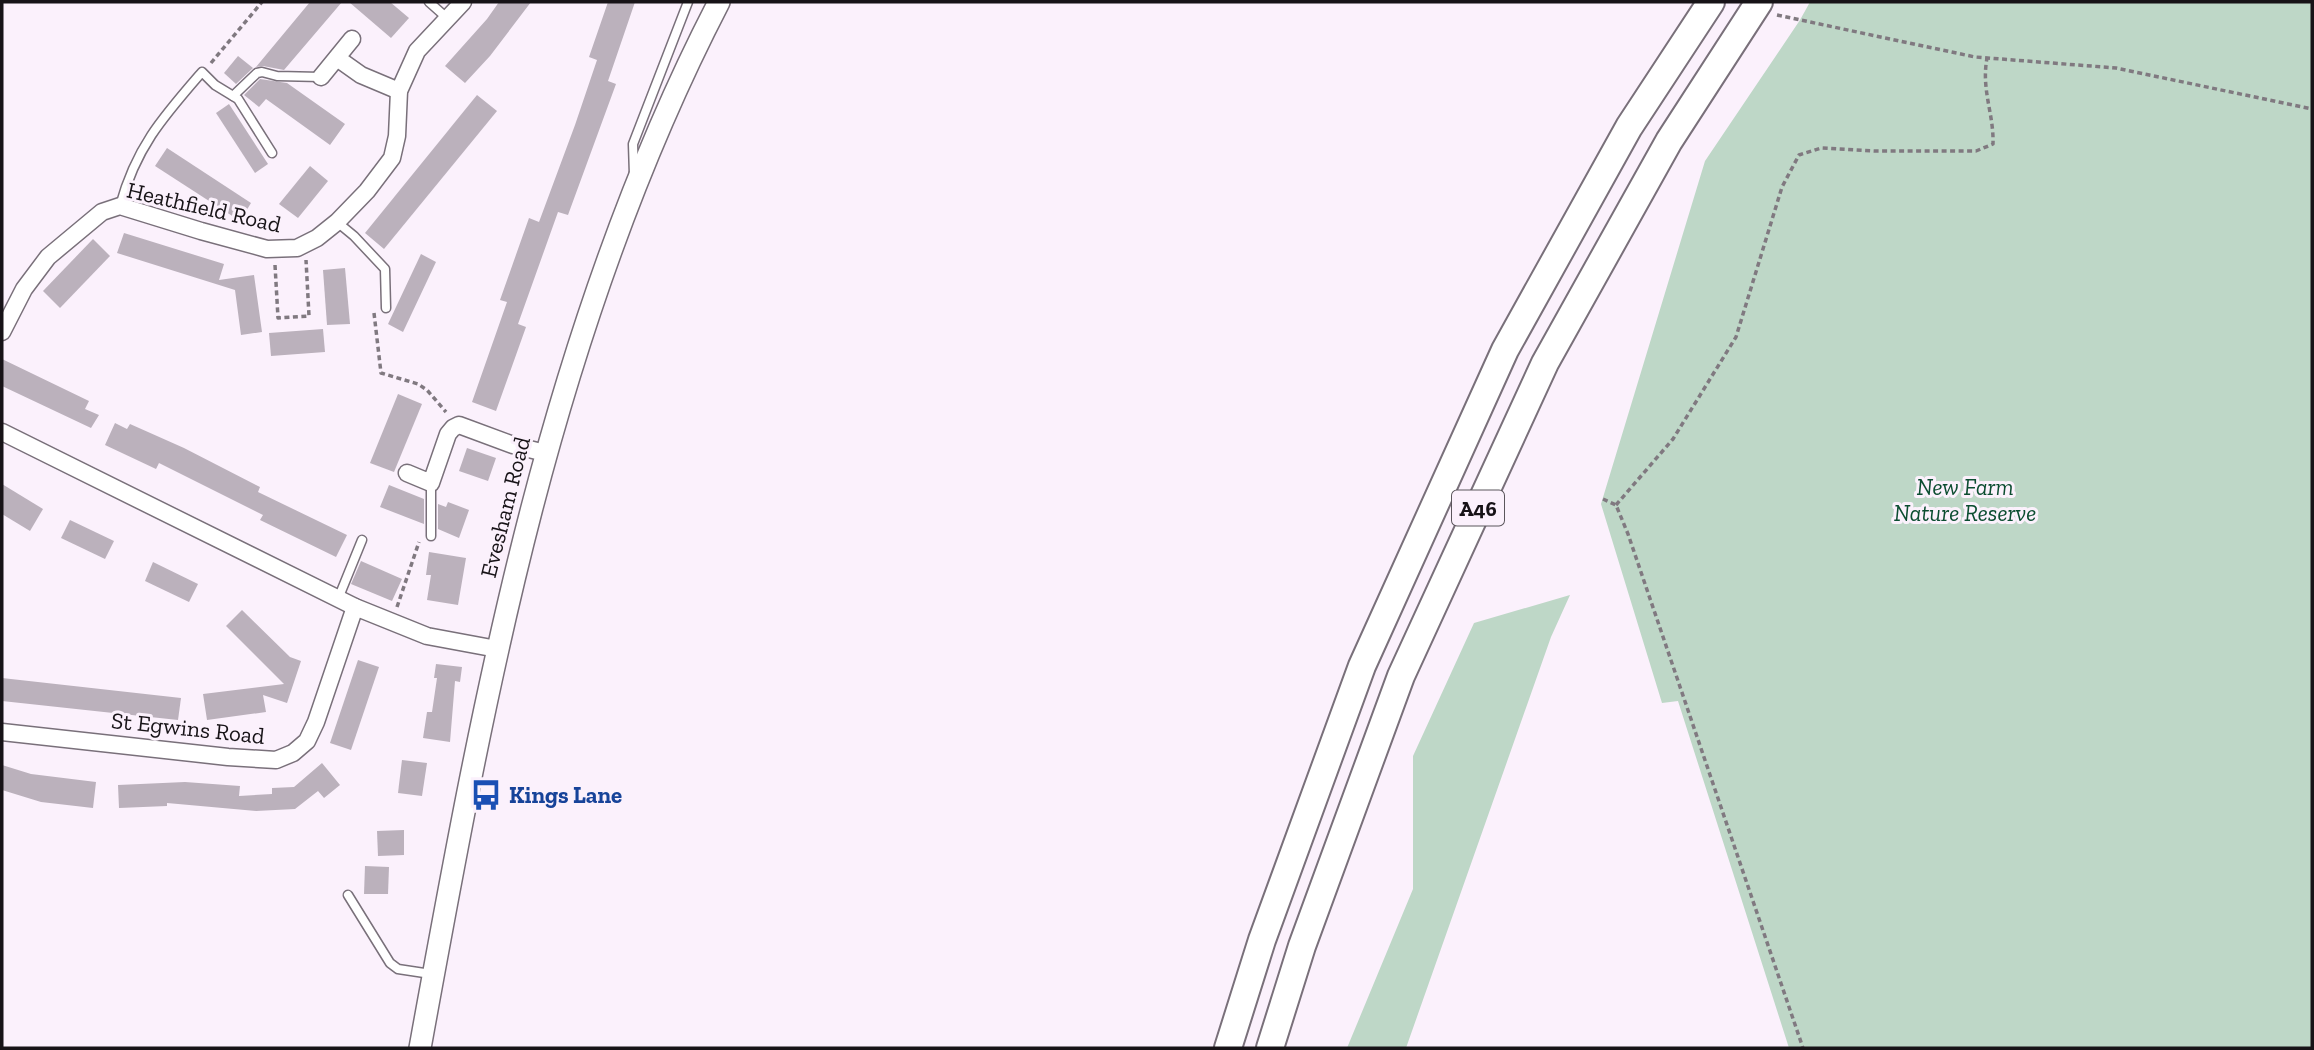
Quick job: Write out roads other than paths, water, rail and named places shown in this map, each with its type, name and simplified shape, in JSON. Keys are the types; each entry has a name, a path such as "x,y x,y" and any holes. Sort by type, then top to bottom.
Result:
{"highway":[{"name":"A46","path":"1228,1048 1262,940 1362,666 1505,350 1629,127 1711,2"},
{"name":"A46","path":"1270,1048 1302,946 1401,676 1545,363 1670,141 1767,8"}],"main road":[{"name":"Evesham Road","path":"420,1048 497,649 545,453 596,289 635,185 695,49 719,2"}],"street":[{"name":"Heathfield Road","path":"2,332 24,289 48,257 102,212 120,206 201,232 274,249 297,248 317,238 367,191 392,158 397,136 399,92 416,51 463,2"},
{"path":"321,77 352,39"},
{"path":"337,58 361,75 399,92"},
{"path":"407,472 431,482 448,434 459,425 513,445 545,453"},
{"path":"2,432 355,607 427,636 497,649"},
{"name":"St Egwins Road","path":"2,732 276,760 293,753 307,741 317,722 355,607"}],"lane":[{"path":"429,2 447,18"},
{"path":"635,185 633,144 688,2"},
{"path":"120,206 134,163 153,130 202,72 215,85 238,99 272,153"},
{"path":"233,96 257,73 321,77"},
{"path":"337,222 384,270 386,307"},
{"path":"431,482 431,536"},
{"path":"338,598 362,540"},
{"path":"348,895 390,963 398,969 434,975"}],"place":[{"name":"Kings Lane","path":"486,795"}],"park label":[{"name":"New Farm Nature Reserve","path":"1965,500"}]}
